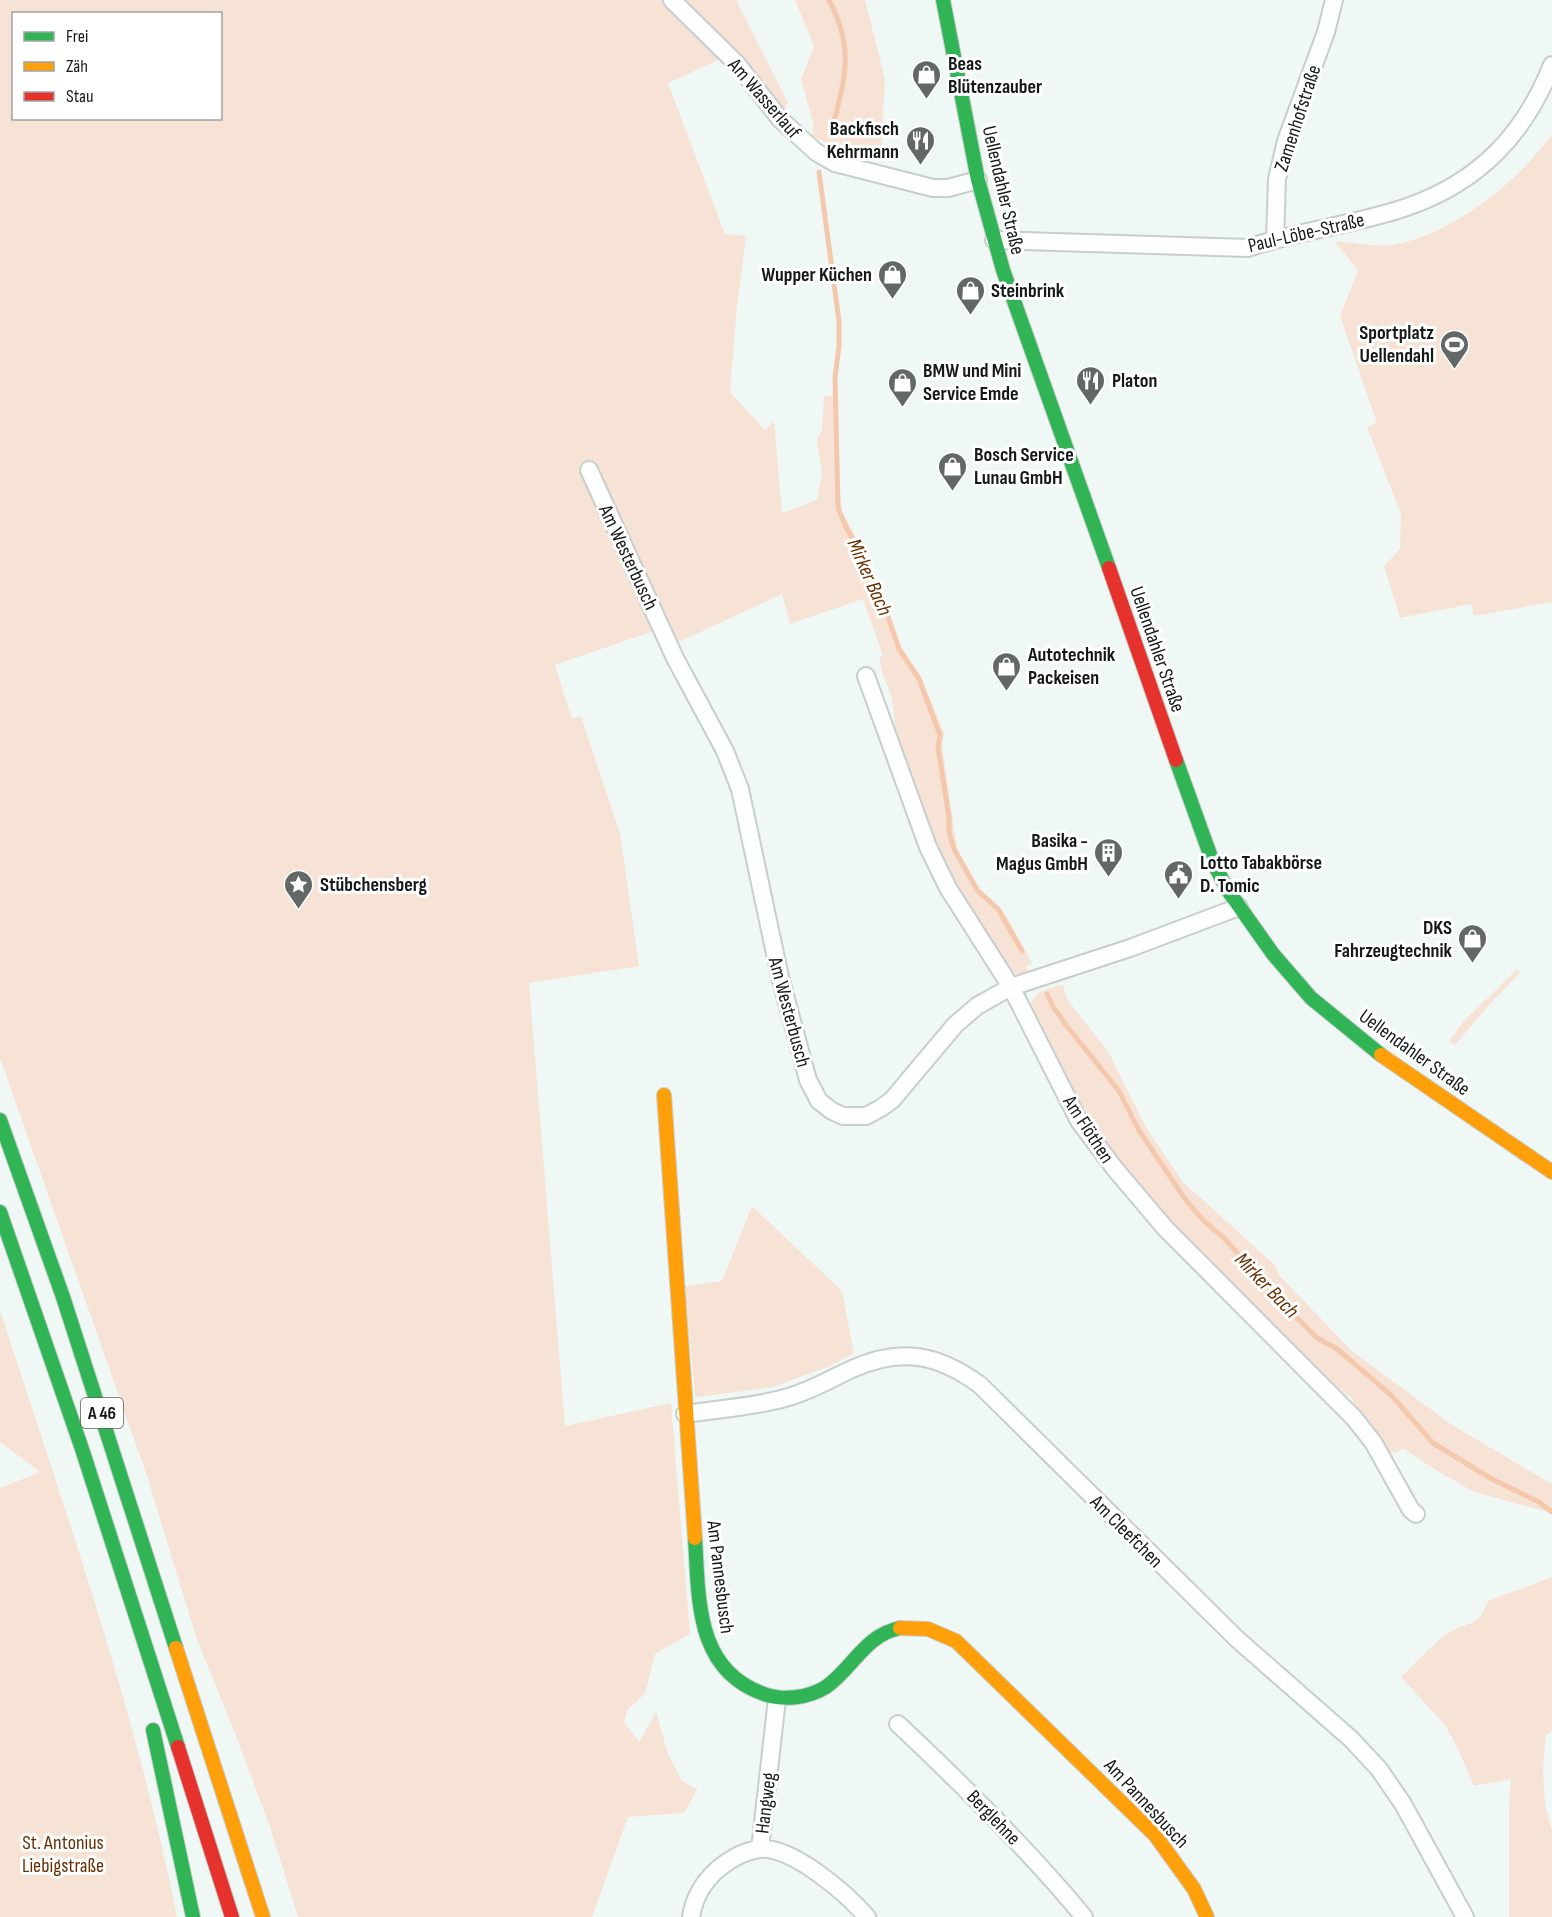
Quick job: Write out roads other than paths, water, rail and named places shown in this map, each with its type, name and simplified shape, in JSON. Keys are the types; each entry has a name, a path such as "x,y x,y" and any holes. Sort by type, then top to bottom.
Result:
{"main road":[{"name":"Uellendahler Straße","path":"943,0 978,180 1011,296 1094,520 1129,628 1212,860 1239,907 1273,954 1311,998 1383,1057 1551,1169"},
{"name":"Am Pannesbusch","path":"664,1095 698,1582 706,1637 717,1659 729,1674 762,1695 777,1699 800,1697 820,1691 832,1683 877,1636 895,1629 915,1627 929,1628 944,1634 956,1641 1155,1835 1194,1889 1208,1917"},
{"name":"A 46","path":"0,1120 74,1330 263,1917"},
{"name":"A 46","path":"0,1212 82,1449 232,1917"},
{"path":"139,1631 147,1697"},
{"path":"151,1719 193,1917"}],"street":[{"name":"Am Wasserlauf","path":"672,0 737,64 780,119 816,152 835,163 933,188 948,188 978,180"},
{"name":"Zamenhofstraße","path":"1275,239 1277,179 1286,141 1326,32 1334,0"},
{"name":"Paul-Löbe-Straße","path":"994,240 1248,248 1275,239 1408,207 1444,191 1468,176 1503,147 1526,118 1544,86 1552,65"},
{"name":"Am Westerbusch","path":"589,470 675,658 725,751 740,789 780,977 808,1080 819,1101 832,1111 843,1116 866,1116 892,1100 955,1025 977,1006 1011,987 1130,948 1239,907"},
{"name":"Am Flöthen","path":"866,676 928,847 948,888 1011,987 1079,1121 1115,1169 1165,1228 1354,1418 1373,1442 1411,1510 1416,1514"},
{"name":"Am Cleefchen","path":"685,1414 784,1399 809,1391 853,1368 887,1356 932,1359 960,1370 980,1385 1237,1639 1351,1739 1379,1769 1403,1804 1465,1917"},
{"name":"Hangweg","path":"777,1699 760,1849 784,1855 816,1872 840,1890 867,1917"},
{"name":"Berglehne","path":"898,1724 970,1792 1053,1879 1084,1917"},
{"path":"691,1917 699,1891 710,1876 726,1862 760,1849"}],"waterway":[{"name":"Mirker Bach","path":"829,0 837,18 845,49 844,79 832,129"},
{"name":"Mirker Bach","path":"819,172 839,321 835,377 838,508 876,582 899,649 919,679 940,735 938,747 949,817 949,832 954,849 977,890 998,909 1022,951"},
{"name":"Mirker Bach","path":"1047,994 1066,1025 1119,1091 1138,1129 1185,1199 1291,1312 1316,1337 1337,1349 1391,1395 1433,1443 1490,1478 1539,1502 1552,1512"}],"place":[{"name":"Beas Blütenzauber","path":"927,100"},
{"name":"Backfisch Kehrmann","path":"920,166"},
{"name":"Wupper Küchen","path":"893,300"},
{"name":"Steinbrink","path":"970,316"},
{"name":"Sportplatz Uellendahl","path":"1455,370"},
{"name":"Platon","path":"1091,406"},
{"name":"BMW und Mini Service Emde","path":"902,408"},
{"name":"Bosch Service Lunau GmbH","path":"953,492"},
{"name":"Autotechnik Packeisen","path":"1007,692"},
{"name":"Basika - Magus GmbH","path":"1109,878"},
{"name":"Lotto Tabakbörse D. Tomic","path":"1179,900"},
{"name":"Stübchensberg","path":"299,910"},
{"name":"DKS Fahrzeugtechnik","path":"1473,964"}],"park label":[{"name":"St. Antonius Liebigstraße","path":"63,1854"}]}
